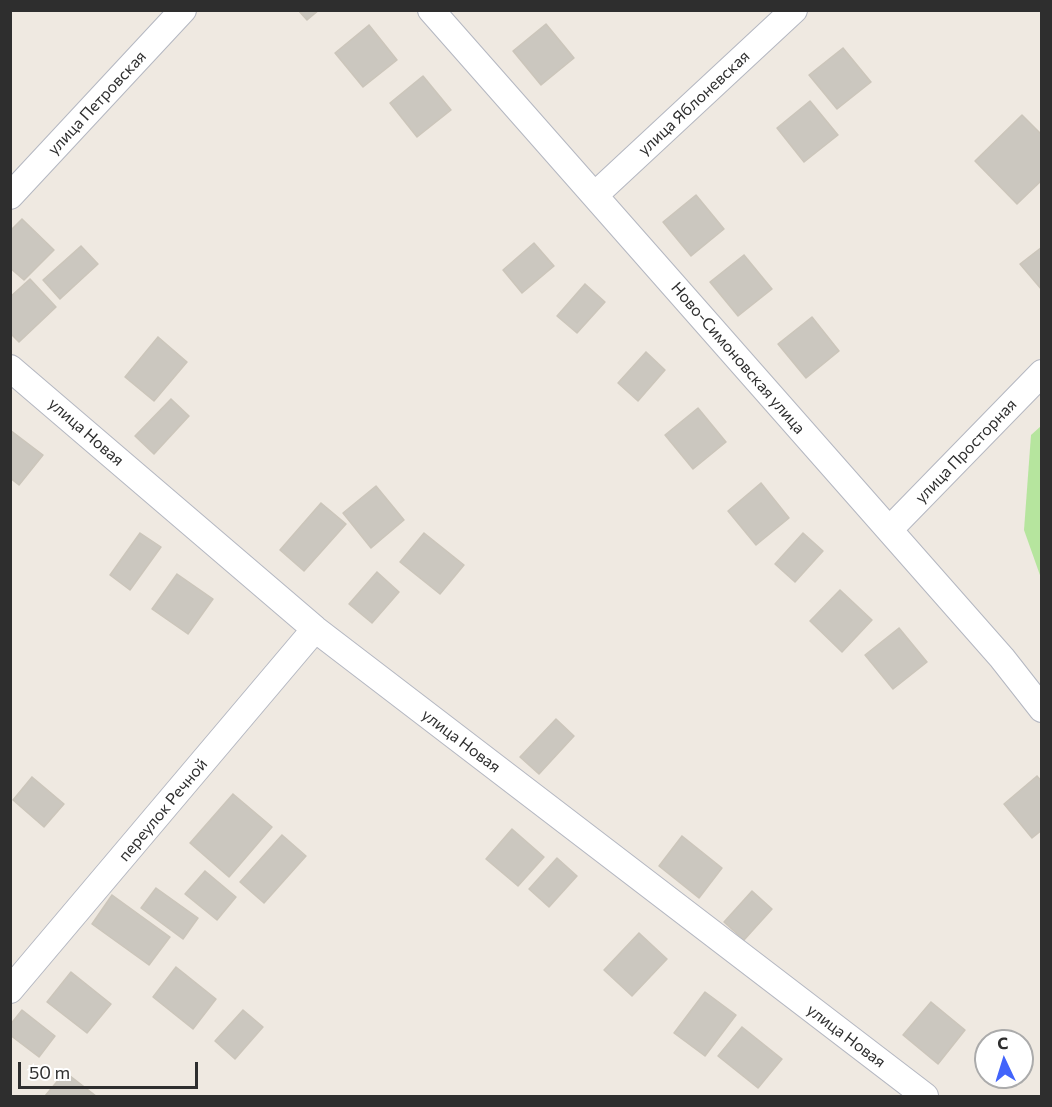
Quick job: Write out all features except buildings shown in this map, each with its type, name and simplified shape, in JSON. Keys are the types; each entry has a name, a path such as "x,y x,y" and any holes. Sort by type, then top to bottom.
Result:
{"street":[{"name":"улица Петровская","path":"10,196 183,10"},
{"name":"Ново-Симоновская улица","path":"431,10 890,529 1002,658 1041,709"},
{"name":"улица Яблоневская","path":"595,195 794,10"},
{"name":"улица Новая","path":"10,368 315,629 925,1096"},
{"name":"улица Просторная","path":"890,529 1041,373"},
{"name":"переулок Речной","path":"10,990 315,629"}],"green space":[{"path":"1041,426 1041,578 1024,530 1031,435"}]}
